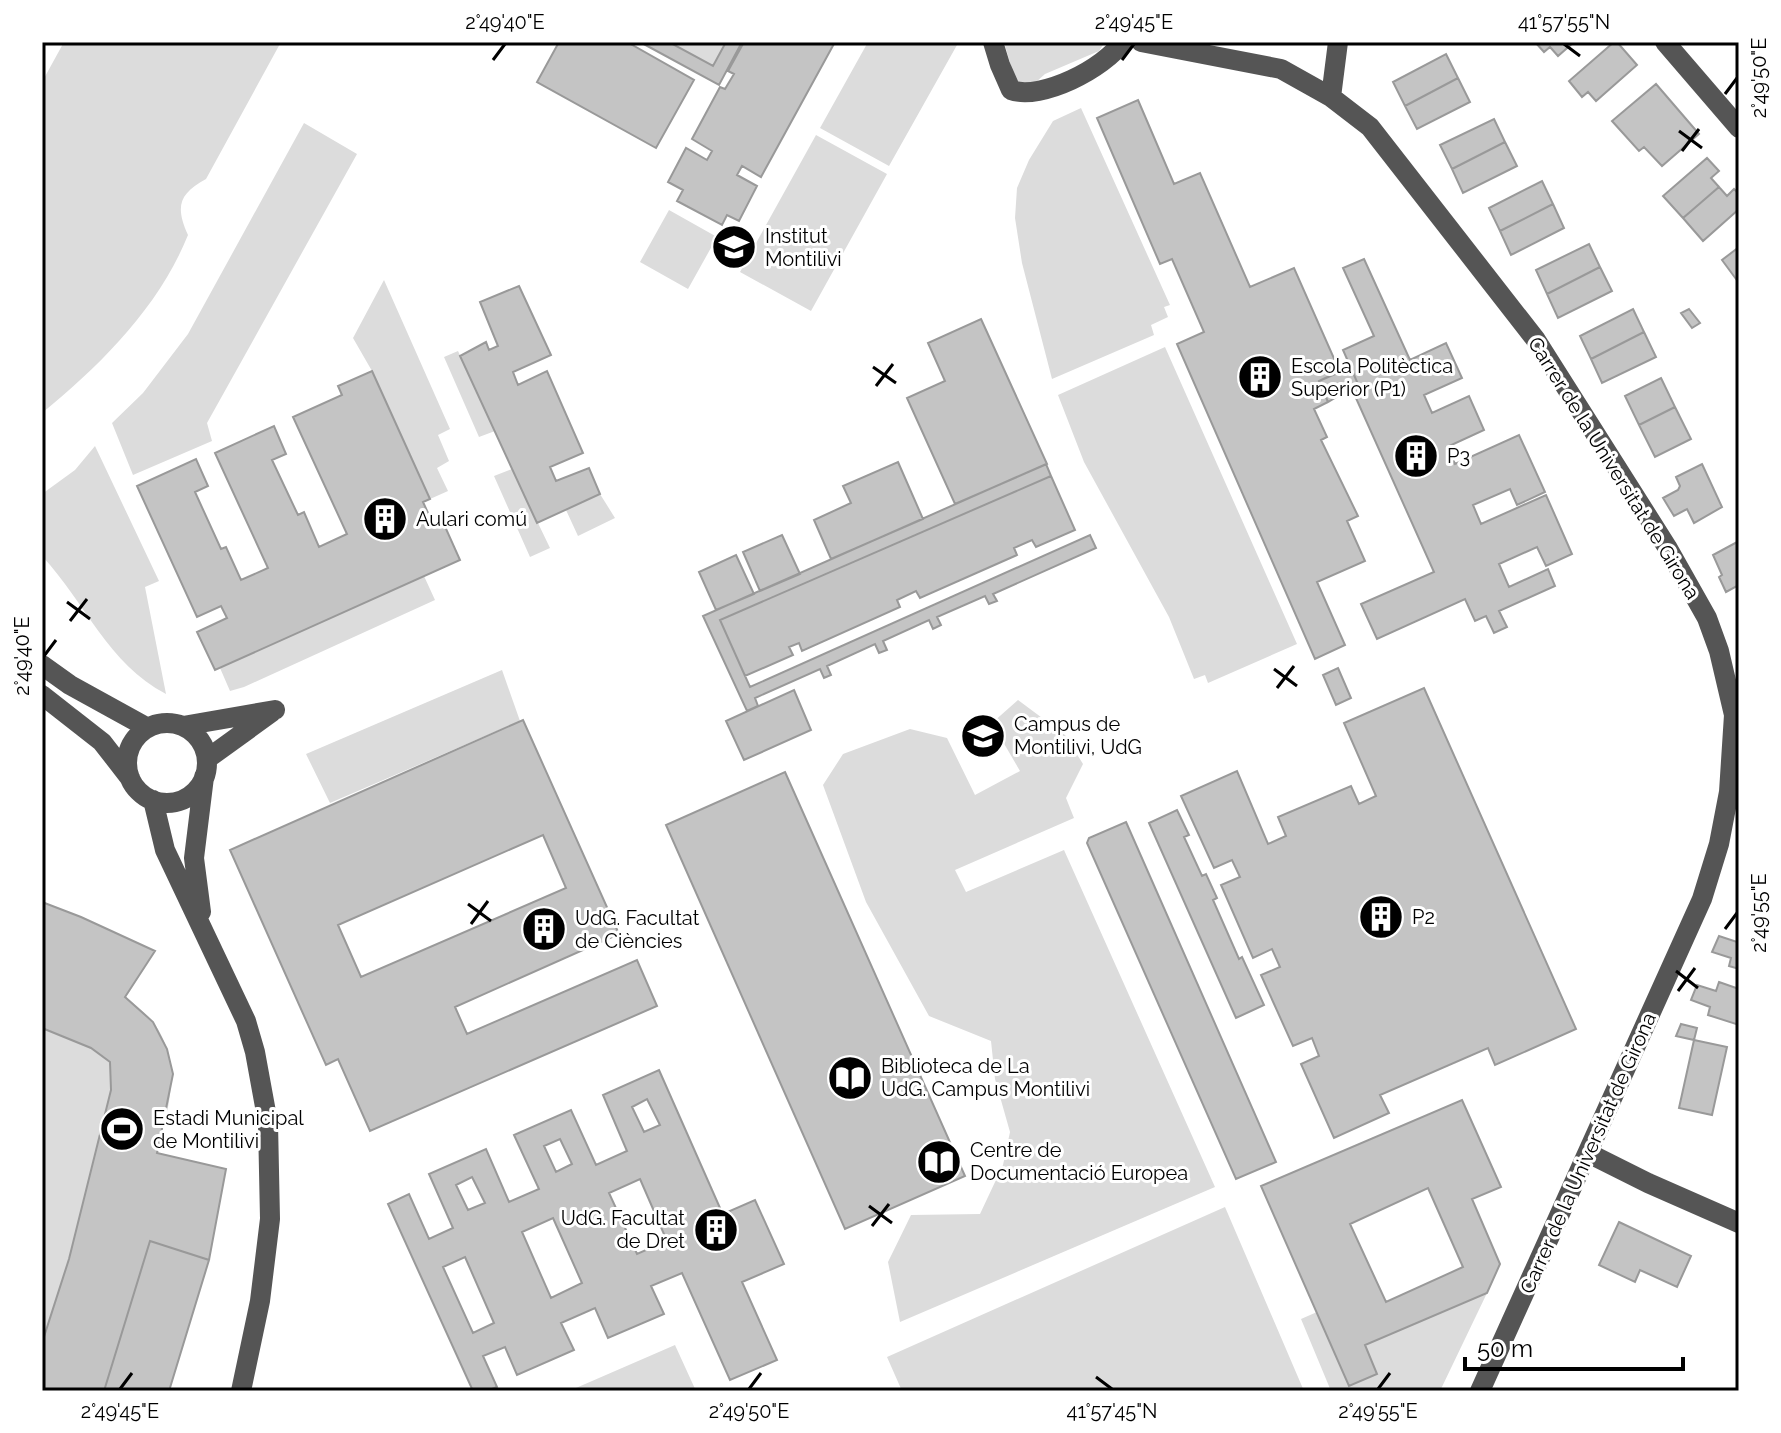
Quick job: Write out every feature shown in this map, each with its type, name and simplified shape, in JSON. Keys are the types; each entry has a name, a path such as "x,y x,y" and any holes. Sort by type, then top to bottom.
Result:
{"street":[{"path":"993,42 1011,90 1021,94 1033,94 1076,77 1107,59 1122,42"},
{"name":"Carrer de la Universitat de Girona","path":"1141,42 1281,69 1331,97 1370,127 1536,340 1667,547 1707,618 1736,714 1729,792 1719,844 1702,899 1480,1391"},
{"path":"1331,97 1338,42"},
{"path":"1665,42 1739,128"},
{"path":"42,665 70,685 148,728"},
{"path":"42,695 102,742 139,791 163,802 183,799 192,794 206,768 275,710 183,726 165,723 148,728 132,744 128,754 130,778"},
{"path":"183,726 202,743 206,768 194,858 203,928"},
{"path":"153,800 165,850 246,1021 268,1123 270,1219 260,1301 241,1391"},
{"path":"1588,1153 1739,1223"}],"shaded area":[{"path":"64,42 281,42 206,179 190,190 182,202 182,216 188,235 161,286 145,310 106,355 42,413 42,82"},
{"path":"669,42 726,42 713,66"},
{"path":"868,42 951,42 957,45 889,166 820,128"},
{"path":"1004,42 1105,42 1099,51 1025,85 1015,80"},
{"path":"1081,108 1170,305 1164,307 1168,317 1151,325 1154,335 1052,379 1022,263 1015,218 1017,188 1029,160 1053,121"},
{"path":"304,123 357,154 207,423 212,441 133,475 112,423 143,393 188,334"},
{"path":"816,135 887,174 811,311 740,272"},
{"path":"669,210 717,237 688,289 640,262"},
{"path":"384,280 450,429 438,435 449,461 437,468 448,491 430,499 372,371 353,338"},
{"path":"1165,347 1297,644 1208,683 1205,675 1194,679 1169,617 1084,462 1058,395"},
{"path":"458,351 495,431 479,437 444,357"},
{"path":"95,446 159,581 145,587 166,694 128,666 42,556 42,494 75,470"},
{"path":"512,469 550,548 530,557 494,476"},
{"path":"600,494 615,518 578,536 566,510"},
{"path":"424,576 435,600 230,691 220,668"},
{"path":"502,670 520,721 330,803 306,754"},
{"path":"1018,700 1065,735 1083,764 1066,798 1074,818 955,870 966,892 1064,850 1215,1187 900,1322 888,1262 911,1215 980,1214 1003,1165 1010,1132 995,1079 991,1041 929,1016 866,902 823,785 843,754 910,729 947,738 975,795 1020,771 992,723"},
{"name":"Estadi Municipal de Montilivi","path":"42,902 155,951 126,997 154,1023 169,1055 171,1087 157,1153 226,1169 209,1260 151,1242 42,1391"},
{"path":"1225,1207 1304,1391 902,1391 887,1357"},
{"path":"1487,1293 1440,1391 1331,1391 1301,1319 1317,1312 1349,1386 1365,1345"},
{"path":"675,1345 696,1391 569,1391"}],"building":[{"path":"559,42 627,42 694,80 656,148 537,82"},
{"path":"640,42 669,42 713,66 726,42 742,42 719,85"},
{"path":"744,42 835,42 761,177 742,166 737,175 757,186 739,221 727,215 722,225 677,201 683,190 668,182 686,148 707,160 712,151 692,139 720,87 725,89 734,74 728,71"},
{"path":"1535,42 1574,42 1558,56 1550,47 1544,52"},
{"path":"1614,42 1637,65 1596,101 1588,92 1582,97 1569,81"},
{"path":"1446,54 1458,78 1405,106 1393,82"},
{"path":"1458,78 1470,102 1417,129 1405,106"},
{"path":"1656,84 1699,134 1662,166 1644,147 1639,151 1612,121"},
{"name":"Escola Politèctica Superior (P1)","path":"1138,100 1174,184 1200,173 1250,287 1294,268 1340,372 1319,381 1328,402 1314,409 1327,437 1321,440 1358,516 1347,521 1365,561 1317,582 1345,645 1315,659 1177,344 1204,332 1172,259 1160,264 1097,118"},
{"path":"1494,119 1505,142 1452,169 1440,145"},
{"path":"1505,142 1517,166 1463,193 1452,169"},
{"path":"1707,158 1719,171 1711,178 1719,187 1683,218 1663,196"},
{"path":"1542,181 1553,204 1500,231 1489,208"},
{"path":"1719,187 1727,196 1734,189 1739,194 1739,209 1703,241 1683,218"},
{"path":"1553,204 1564,228 1511,255 1500,231"},
{"path":"1589,244 1600,267 1547,294 1536,270"},
{"path":"1739,247 1739,283 1722,260"},
{"name":"P3","path":"1364,259 1410,360 1446,343 1462,378 1424,395 1432,413 1469,396 1484,430 1447,447 1455,464 1519,435 1545,492 1517,505 1510,489 1473,505 1481,524 1546,495 1572,554 1546,566 1537,547 1499,564 1509,587 1548,569 1555,586 1499,611 1507,627 1494,633 1486,616 1475,621 1465,599 1377,639 1361,604 1434,572 1351,387 1358,384 1343,350 1374,336 1343,268"},
{"path":"1600,267 1612,291 1558,318 1547,294"},
{"path":"519,286 551,355 513,372 518,385 547,371 583,453 550,467 556,481 589,468 600,494 537,523 460,356 486,342 489,350 498,346 480,302"},
{"path":"1633,309 1644,332 1591,359 1580,336"},
{"path":"1689,309 1700,323 1692,328 1681,313"},
{"path":"981,319 1047,464 955,504 907,398 945,381 928,343"},
{"path":"1644,332 1656,357 1602,383 1591,359"},
{"path":"1350,366 1358,384 1328,402 1319,381"},
{"name":"Aulari comú","path":"372,371 430,499 423,502 434,526 443,522 460,560 215,670 197,632 227,618 221,606 197,617 137,486 196,459 208,486 195,492 221,549 226,547 241,580 268,568 215,453 274,426 286,454 272,460 298,515 304,512 319,547 347,534 293,417 342,395 338,386"},
{"path":"1661,378 1675,407 1639,425 1625,396"},
{"path":"1675,407 1691,439 1655,457 1639,425"},
{"path":"898,462 923,519 831,559 814,520 851,503 843,486"},
{"path":"1046,464 1051,476 720,620 750,687 1090,535 1096,548 993,594 997,601 989,604 985,596 937,617 941,625 933,629 929,620 883,641 887,650 879,653 875,644 827,666 831,675 824,678 820,669 755,698 758,706 747,711 703,616"},
{"path":"1702,464 1722,507 1694,523 1687,509 1674,516 1663,498 1678,490 1680,486 1676,477"},
{"path":"1051,476 1075,530 1036,547 1032,540 1014,548 1017,555 920,598 916,591 897,600 900,607 802,651 799,643 789,647 793,655 745,676 720,620"},
{"path":"782,535 800,574 760,591 743,552"},
{"path":"1739,541 1739,585 1726,592 1713,555"},
{"path":"736,555 754,594 716,610 699,572"},
{"path":"1338,668 1351,698 1336,705 1323,675"},
{"name":"P2","path":"1424,688 1576,1029 1495,1065 1488,1048 1380,1095 1389,1113 1334,1138 1301,1064 1319,1056 1312,1038 1293,1046 1261,975 1280,967 1272,949 1253,958 1221,885 1240,877 1232,860 1214,868 1181,796 1237,771 1268,844 1286,836 1278,817 1351,786 1359,804 1376,796 1344,723"},
{"path":"794,690 811,730 744,760 726,721"},
{"name":"UdG. Facultat de Ciències","path":"523,720 619,934 455,1007 467,1034 637,960 657,1006 370,1131 338,1059 326,1065 230,850","holes":["543,835 566,888 361,977 338,925"]},
{"name":"Biblioteca de La UdG. Campus Montilivi","path":"785,772 965,1176 845,1229 666,825"},
{"path":"1177,810 1189,835 1184,837 1202,876 1206,874 1217,898 1213,900 1239,959 1242,957 1264,1005 1236,1018 1149,823"},
{"path":"1126,822 1276,1162 1236,1179 1087,843 1089,838"},
{"name":"Estadi Municipal de Montilivi","path":"42,902 155,951 125,997 153,1022 167,1049 173,1074 157,1153 226,1169 209,1260 150,1241 104,1391 42,1391 42,1343 69,1259 111,1090 110,1062 91,1048 42,1028"},
{"path":"1739,935 1739,969 1729,966 1731,958 1712,952 1719,936 1737,942"},
{"path":"1719,982 1739,989 1739,1025 1708,1015 1710,1007 1691,1000 1697,985 1716,991"},
{"path":"1681,1024 1697,1028 1694,1040 1676,1036"},
{"path":"1694,1040 1727,1047 1712,1115 1679,1108"},
{"name":"UdG. Facultat de Dret","path":"659,1070 720,1208 711,1211 714,1218 755,1200 784,1264 742,1282 777,1360 730,1380 682,1273 651,1286 664,1314 608,1338 595,1308 561,1323 574,1350 517,1375 505,1347 483,1356 497,1387 473,1391 388,1204 409,1194 429,1239 453,1228 429,1174 486,1149 509,1202 539,1189 514,1135 571,1110 596,1165 627,1151 603,1095","holes":["647,1099 660,1125 644,1132 632,1107","560,1139 572,1164 556,1172 544,1146","472,1177 485,1203 468,1210 456,1185","640,1179 667,1241 637,1254 609,1193","553,1218 582,1283 551,1298 522,1232","465,1257 494,1323 473,1333 443,1267"]},
{"path":"1462,1100 1501,1187 1472,1199 1500,1264 1487,1293 1365,1345 1377,1374 1349,1386 1261,1186","holes":["1428,1188 1463,1267 1386,1302 1350,1224"]},
{"path":"1619,1222 1691,1256 1677,1287 1640,1270 1635,1282 1599,1265"},
{"path":"150,1241 209,1260 169,1391 104,1391"}],"place":[{"name":"Institut Montilivi","path":"734,247"},
{"name":"Escola Politèctica Superior (P1)","path":"1260,377"},
{"name":"P3","path":"1416,456"},
{"name":"Aulari comú","path":"385,519"},
{"name":"Campus de Montilivi, UdG","path":"983,736"},
{"name":"P2","path":"1381,917"},
{"name":"UdG. Facultat de Ciències","path":"544,929"},
{"name":"Biblioteca de La UdG. Campus Montilivi","path":"850,1078"},
{"name":"Estadi Municipal de Montilivi","path":"122,1129"},
{"name":"Centre de Documentació Europea","path":"939,1162"},
{"name":"UdG. Facultat de Dret","path":"716,1230"}]}
